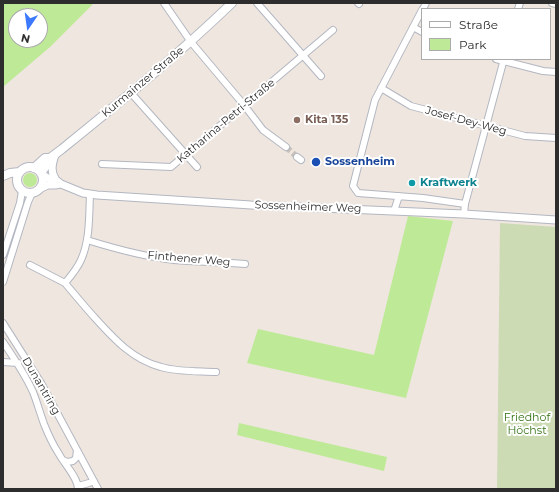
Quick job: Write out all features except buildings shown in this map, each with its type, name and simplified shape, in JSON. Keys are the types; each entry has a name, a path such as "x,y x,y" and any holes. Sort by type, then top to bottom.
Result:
{"main road":[{"name":"Kurmainzer Straße","path":"39,172 45,158 53,156 131,93 191,42 232,3"},
{"path":"28,168 39,172 43,182 36,191 27,193 3,177 10,173 20,172 28,168"},
{"path":"20,172 17,180 20,187"}],"street":[{"path":"164,3 191,42 244,105 262,130 286,147"},
{"path":"257,3 321,76"},
{"path":"552,3 556,4"},
{"path":"381,88 421,12"},
{"path":"413,27 421,31"},
{"name":"Katharina-Petri-Straße","path":"102,164 170,167 333,30"},
{"path":"464,214 465,204 503,60 543,71 556,72"},
{"name":"Josef-Dey-Weg","path":"381,88 411,106 526,136 556,138"},
{"name":"Sossenheimer Weg","path":"381,88 375,100 353,186 358,193 423,198 465,204"},
{"path":"131,93 197,167"},
{"path":"3,281 28,202 36,191 48,185 55,186 58,182 52,174 53,156"},
{"name":"Sossenheimer Weg","path":"39,172 48,178 83,193 90,194 237,204 464,214 556,220"},
{"path":"3,255 20,203 20,187"},
{"path":"65,283 77,268 85,251 90,194"},
{"path":"394,211 399,196"},
{"name":"Finthener Weg","path":"87,240 134,254 174,260 245,264"},
{"path":"6,248 12,254"},
{"path":"30,265 65,283 112,337 127,351 143,361 161,368 216,372"},
{"name":"Dunantring","path":"3,323 41,382 98,489"},
{"name":"Dunantring","path":"3,342 18,363 32,390 47,431 59,455 72,474 78,488 94,481"},
{"path":"3,362 18,363"},
{"path":"63,460 67,462 73,461 76,458 77,450"}],"green space":[{"path":"3,3 94,3 50,47 3,87"},
{"path":"30,173 35,175 37,180 35,185 30,187 25,185 23,180 25,175"},
{"path":"408,216 453,221 406,398 247,363 258,329 374,355"},
{"name":"Friedhof Höchst","path":"500,223 556,227 556,489 497,489"},
{"path":"239,423 387,457 384,471 237,435"}],"tunnel":[{"path":"286,147 297,157"}],"place":[{"name":"Kita 135","path":"297,120"},
{"name":"Sossenheim","path":"316,162"},
{"name":"Kraftwerk","path":"412,183"}]}
